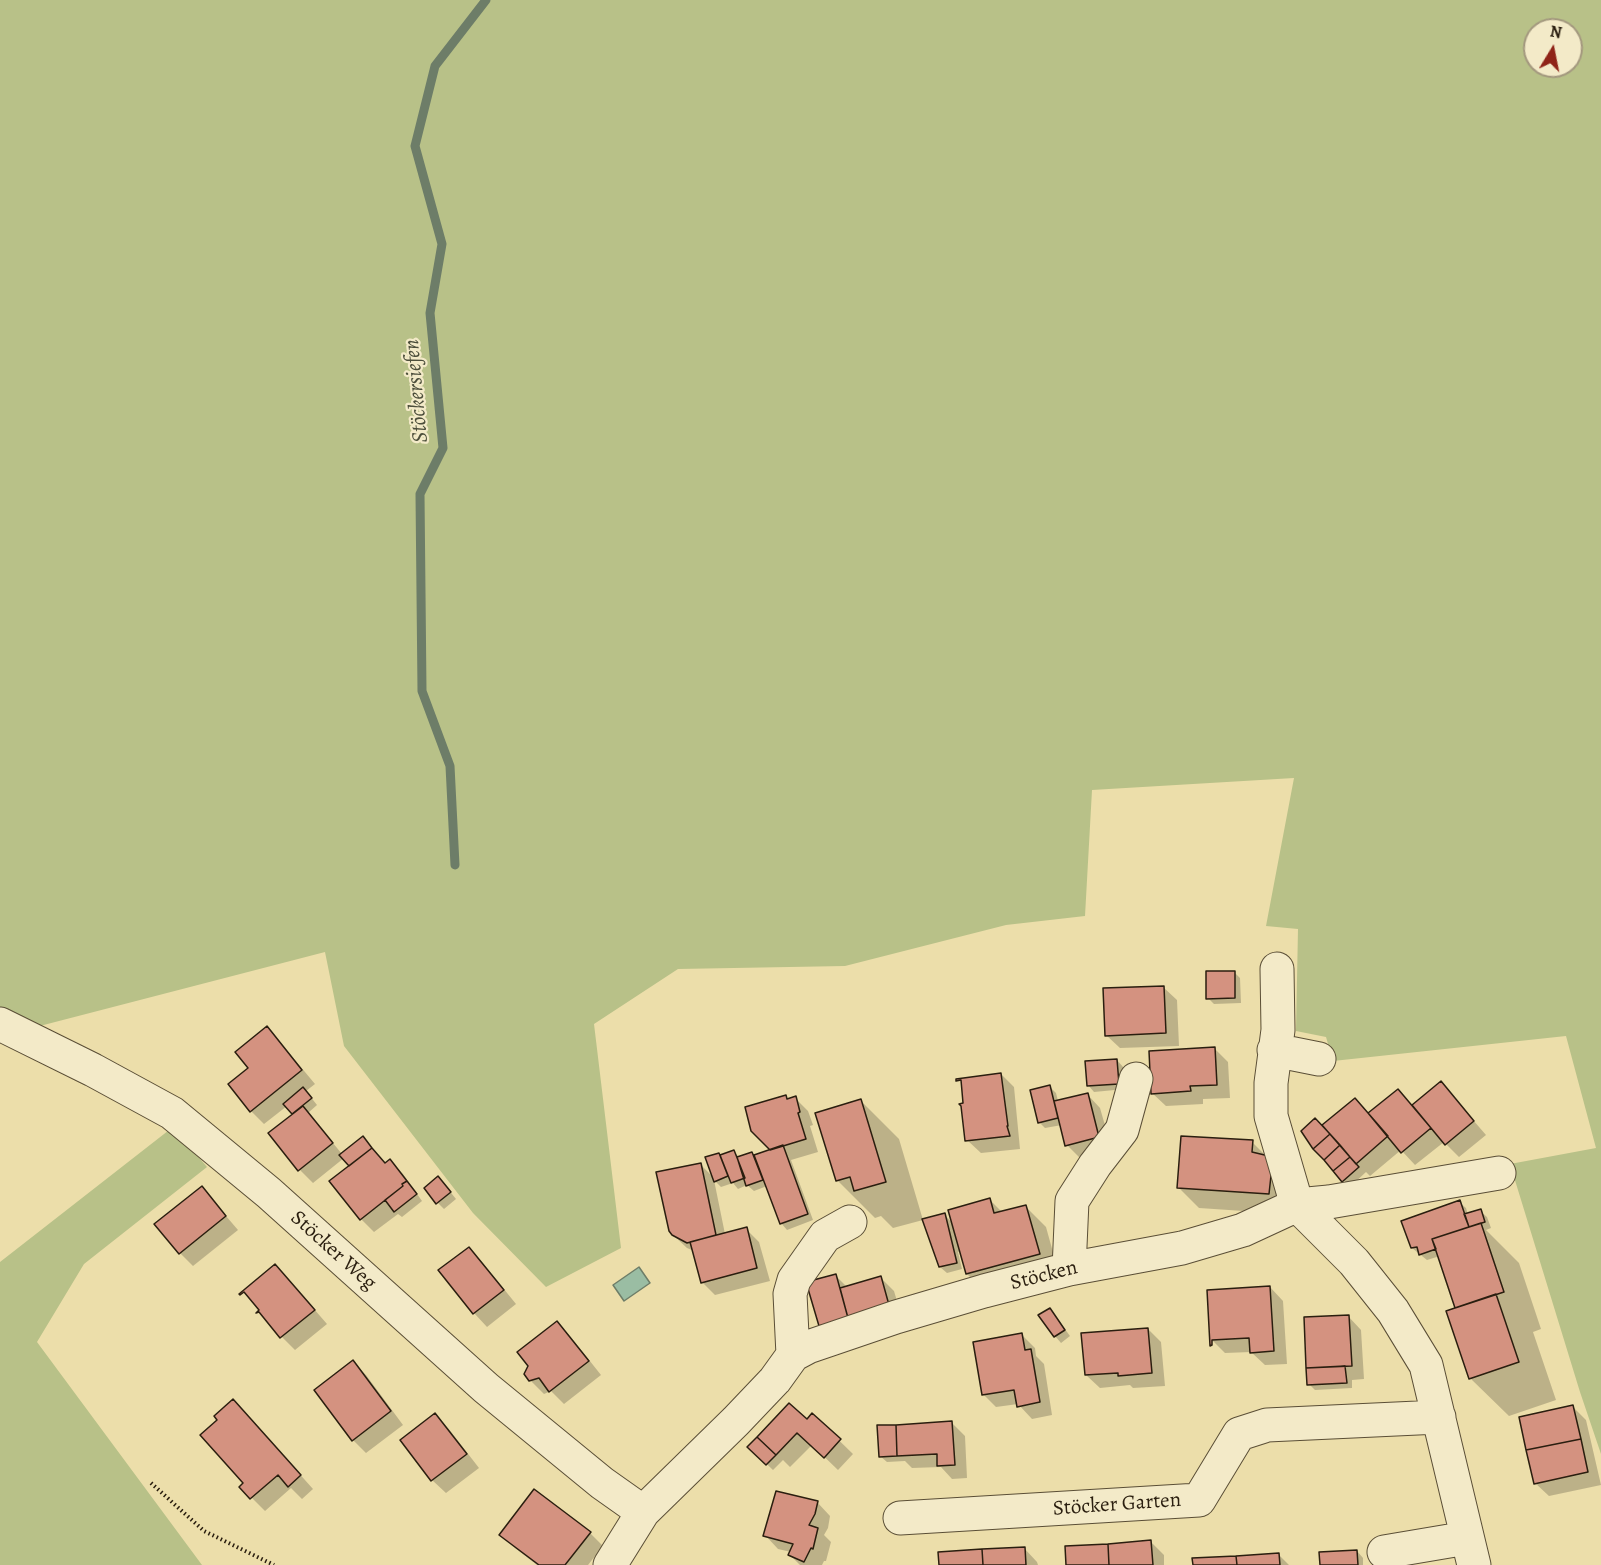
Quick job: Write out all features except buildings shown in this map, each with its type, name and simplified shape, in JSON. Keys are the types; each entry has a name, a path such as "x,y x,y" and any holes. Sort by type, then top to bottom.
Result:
{"street":[{"path":"1277,969 1278,1030 1271,1083 1271,1116 1297,1205 1354,1262 1393,1311 1426,1365 1471,1551 1384,1552"},
{"name":"Stöcker Weg","path":"0,1024 93,1070 172,1113 269,1193 486,1388 602,1483 643,1512"},
{"path":"1274,1050 1319,1059"},
{"path":"1070,1269 1072,1201 1095,1165 1122,1130 1136,1079"},
{"name":"Stöcken","path":"610,1565 643,1512 736,1421 775,1380 793,1355 816,1344 984,1291 1070,1269 1182,1248 1243,1230 1297,1205 1329,1202 1499,1173"},
{"path":"793,1355 790,1294 794,1280 825,1236 850,1222"},
{"name":"Stöcker Garten","path":"900,1518 1199,1500 1239,1434 1267,1425 1439,1417"}],"path":[{"path":"151,1483 204,1531 274,1565"}],"shaded area":[{"path":"0,0 1601,0 1601,1454 1510,1164 1596,1148 1566,1036 1333,1061 1326,1037 1296,1031 1298,929 1266,926 1294,778 1092,790 1085,916 1006,925 845,966 678,969 594,1024 621,1248 546,1287 473,1213 344,1046 325,952 32,1028 0,1012"},
{"path":"173,1127 207,1167 84,1264 37,1342 202,1565 0,1565 0,1262"},
{"path":"639,1267 650,1283 624,1301 613,1285"}],"waterway":[{"name":"Stöckersiefen","path":"455,865 450,766 422,691 420,494 443,448 430,313 442,244 415,146 435,66 486,0"}]}
